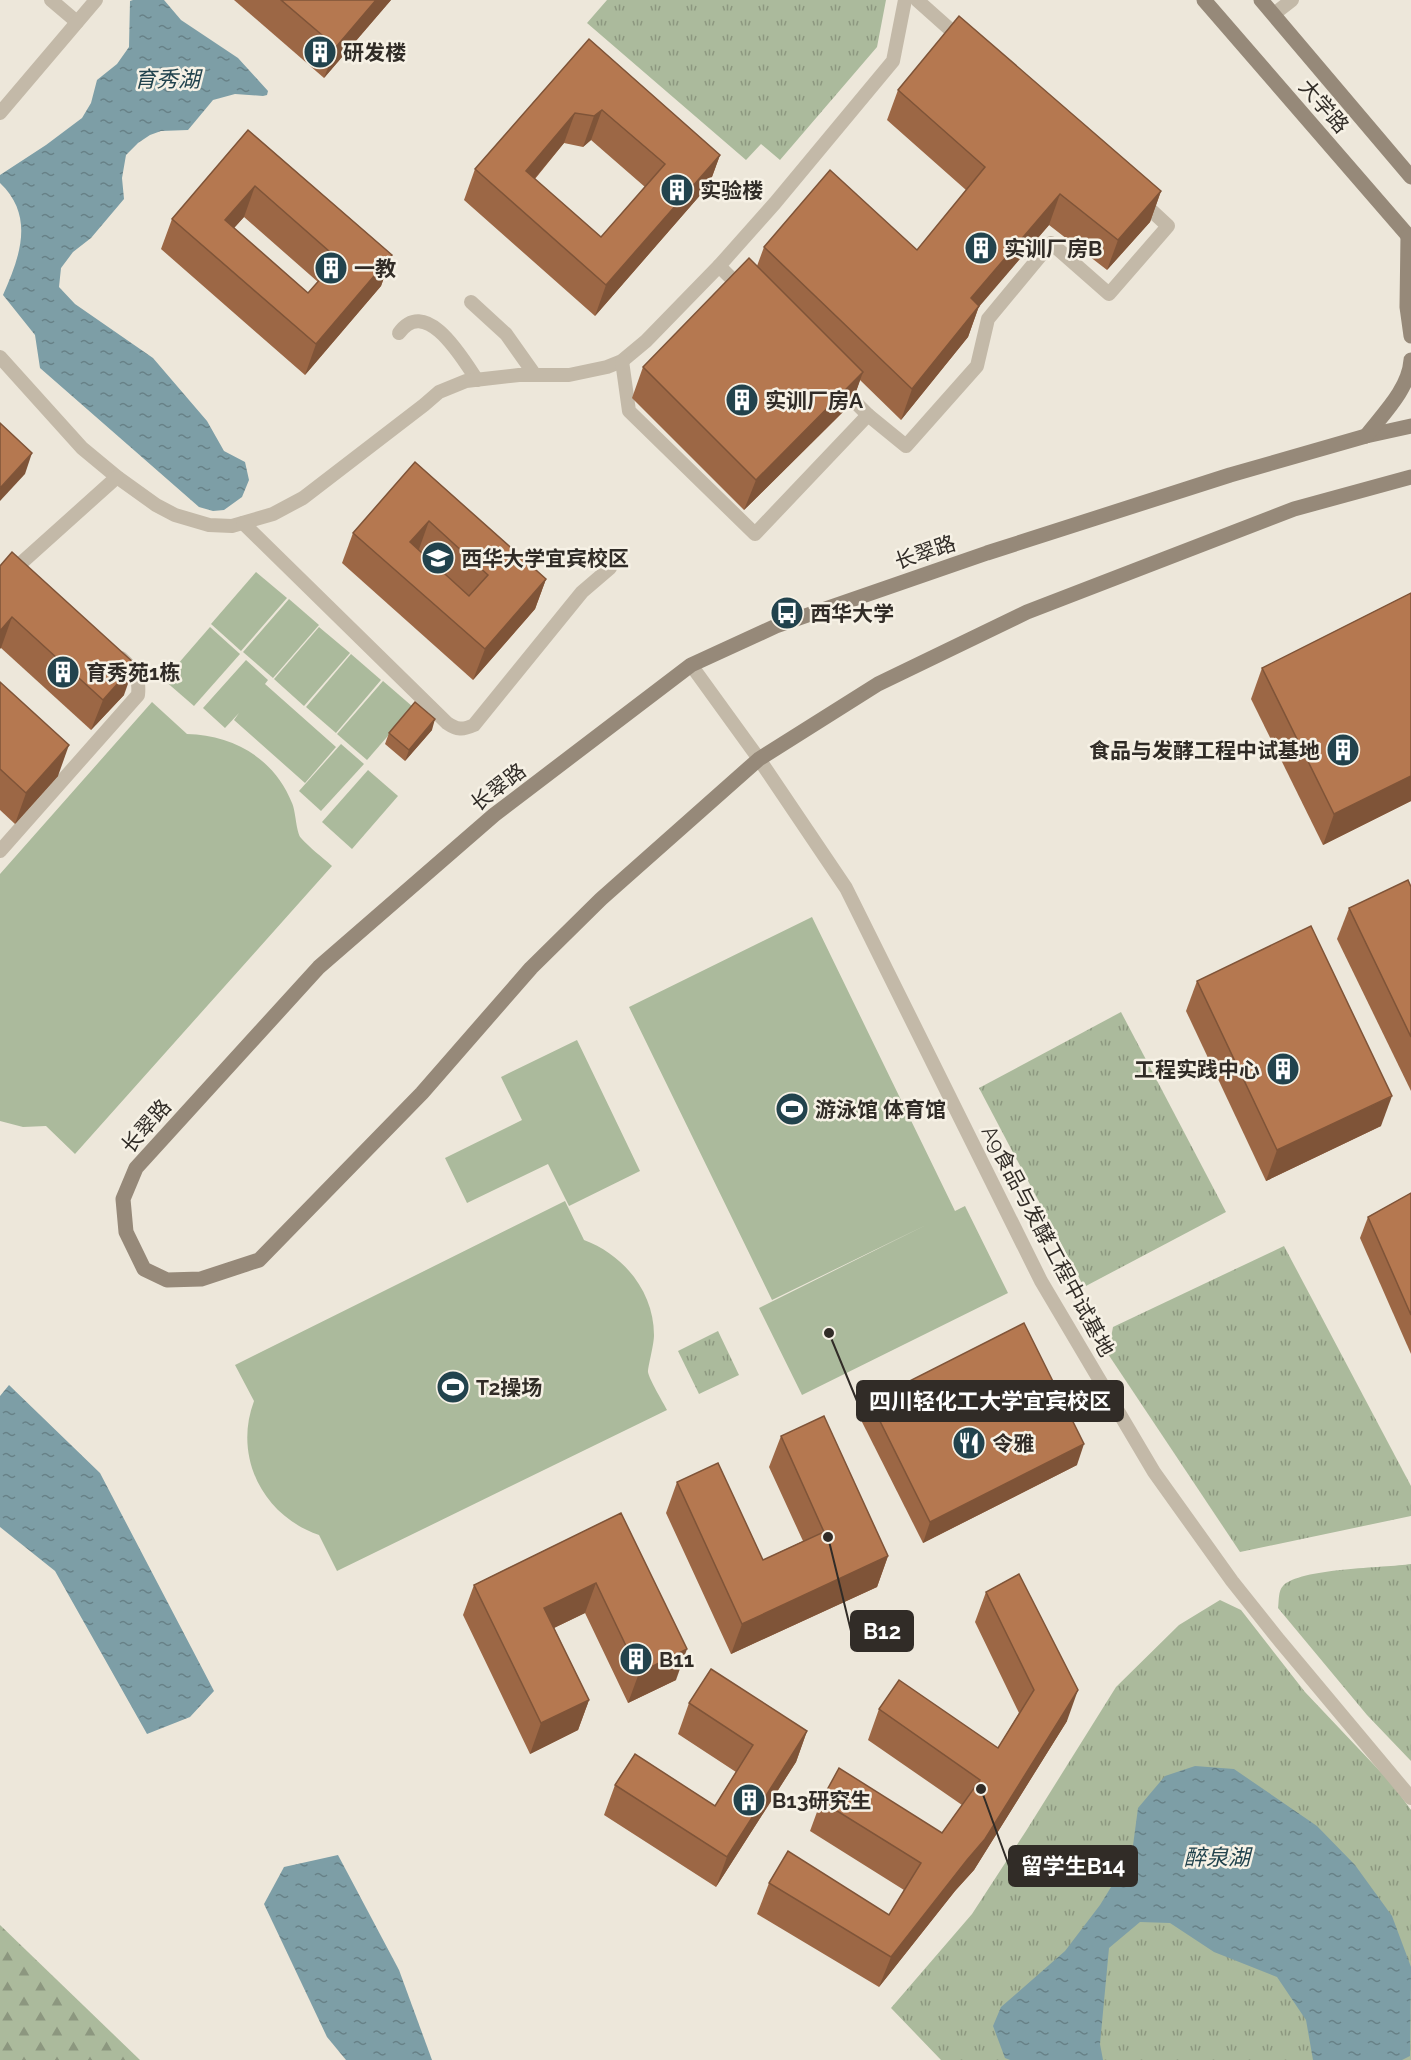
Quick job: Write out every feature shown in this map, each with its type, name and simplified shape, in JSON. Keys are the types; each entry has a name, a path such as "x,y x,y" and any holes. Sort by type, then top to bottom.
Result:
{"main road":[{"name":"大学路","path":"1204,0 1410,238"},
{"name":"大学路","path":"1261,0 1411,177"},
{"path":"1410,238 1407,307 1411,336"},
{"path":"1366,436 1398,394 1410,371 1411,360"},
{"name":"长翠路","path":"1411,426 1366,436 1230,475 987,553 776,626 692,665 494,815 319,967 136,1168 123,1199 126,1232 144,1269 167,1280 201,1279 259,1260 422,1093 531,968 601,899 759,759 878,684 1027,612 1294,509 1411,477"}],"street":[{"path":"51,0 77,21"},
{"path":"0,113 96,0"},
{"path":"0,357 82,448 156,505 175,515 209,525 231,526 273,514 303,498 439,392 466,381 519,375 568,375 622,361 719,266 776,203 893,61 905,0"},
{"path":"917,0 969,47"},
{"path":"1274,14 1292,0"},
{"path":"827,374 868,415 906,446 977,366 988,319 1051,243 1109,294 1168,226 1133,195"},
{"path":"719,266 752,299"},
{"path":"471,302 506,334 535,375"},
{"path":"399,333 412,320 423,321 432,326 451,344 477,380"},
{"path":"622,361 629,411 755,534 868,415"},
{"path":"0,578 24,568 117,477"},
{"path":"243,523 447,723 456,729 474,725 582,592 610,568"},
{"path":"0,851 138,695 140,684 136,672 111,649"},
{"name":"A9食品与发酵工程中试基地","path":"692,665 846,888 1041,1281 1154,1473 1232,1581 1411,1798"}],"green space":[{"path":"607,0 886,0 877,47 780,160 761,144 746,160 587,23"},
{"path":"256,572 287,598 241,651 211,624"},
{"path":"289,599 319,625 273,678 243,652"},
{"path":"210,627 240,654 194,706 164,680"},
{"path":"319,627 350,653 304,706 274,679"},
{"path":"351,654 381,680 336,733 306,707"},
{"path":"246,660 268,680 265,684 336,747 305,783 234,720 239,713 225,728 203,708"},
{"path":"383,681 413,707 367,760 337,734"},
{"path":"152,702 187,734 204,735 236,744 263,762 284,787 293,807 301,838 332,866 75,1154 46,1126 23,1127 0,1121 0,874"},
{"path":"341,744 364,764 321,811 299,791"},
{"path":"368,770 398,796 352,849 322,822"},
{"name":"游泳馆 体育馆","path":"812,917 955,1211 965,1206 1008,1293 802,1395 759,1308 926,1225 772,1300 629,1007"},
{"path":"1121,1012 1226,1212 1084,1287 979,1088"},
{"path":"577,1040 640,1171 569,1206 548,1164 467,1203 445,1158 522,1120 501,1077"},
{"path":"565,1201 584,1240 612,1255 624,1265 634,1277 649,1304 654,1335 648,1372 667,1410 337,1571 319,1535 299,1526 282,1514 268,1499 258,1482 247,1443 248,1422 254,1401 235,1365"},
{"path":"1284,1246 1411,1486 1411,1516 1240,1552 1108,1354 1113,1327"},
{"path":"718,1331 739,1375 699,1394 678,1351"},
{"path":"1411,1564 1411,1761 1367,1715 1278,1608 1281,1588 1292,1580 1324,1572"},
{"path":"1220,1600 1241,1610 1305,1692 1393,1785 1411,1810 1411,2060 941,2060 891,2008 972,1914 1116,1687 1179,1625"},
{"path":"0,1925 140,2060 0,2060"}],"water":[{"name":"育秀湖","path":"164,0 181,20 238,58 268,91 267,95 235,94 213,100 188,130 161,131 138,143 126,155 122,178 124,199 91,238 73,252 61,268 59,287 75,304 153,358 207,421 224,451 245,462 249,480 242,497 224,510 213,511 199,507 40,368 35,335 3,295 19,252 21,223 18,209 0,183 0,175 82,118 91,103 97,80 117,64 129,47 130,1"},
{"path":"9,1385 100,1473 214,1691 190,1717 147,1734 55,1571 0,1527 0,1396"},
{"name":"醉泉湖","path":"1195,1766 1234,1769 1317,1826 1355,1865 1392,1916 1411,1967 1410,2056 1402,2060 1313,2060 1306,2020 1277,1977 1214,1952 1170,1923 1140,1922 1109,1948 1100,2044 1103,2060 1010,2060 1005,2058 993,2026 1001,2007 1065,1951 1100,1905 1132,1853 1138,1808 1165,1776"},
{"path":"338,1855 399,1970 432,2060 346,2060 327,2037 264,1904 284,1867"}],"building":[{"path":"281,0 376,0 336,47"},
{"name":"实训厂房B","path":"959,16 1161,191 1118,240 1060,194 971,298 979,306 912,389 764,247 830,170 917,250 985,167 898,90"},
{"path":"589,39 720,155 606,285 475,169","holes":["602,110 665,164 601,237 526,171 575,113 594,116"]},
{"path":"248,130 392,255 316,344 172,219","holes":["255,186 338,259 308,293 225,220"]},
{"name":"实训厂房A","path":"749,258 863,372 756,480 643,367"},
{"path":"0,423 32,453 0,488"},
{"path":"415,462 546,579 485,649 353,533","holes":["429,521 488,575 469,596 410,542"]},
{"path":"12,552 135,664 103,700 12,617 0,631 0,566"},
{"name":"食品与发酵工程中试基地","path":"1411,593 1411,776 1334,814 1262,668"},
{"path":"0,682 69,745 26,793 0,769"},
{"path":"415,702 435,719 409,750 389,733"},
{"path":"1408,880 1411,887 1411,1037 1349,908"},
{"name":"工程实践中心","path":"1311,926 1392,1096 1277,1150 1197,981"},
{"path":"1411,1193 1411,1315 1368,1217"},
{"name":"令雅","path":"1024,1323 1084,1444 930,1522 870,1401"},
{"path":"824,1416 888,1556 742,1624 677,1482 718,1463 763,1560 824,1532 781,1436"},
{"path":"621,1513 687,1649 639,1673 596,1583 544,1608 589,1700 541,1723 474,1585"},
{"path":"1019,1574 1078,1690 985,1839 891,1957 769,1883 788,1851 889,1915 921,1863 821,1801 839,1768 942,1833 980,1780 879,1709 899,1680 998,1748 1034,1690 986,1592"},
{"path":"711,1669 807,1731 727,1857 615,1785 635,1754 715,1806 753,1745 689,1703"}],"place":[{"name":"研发楼","path":"320,52"},
{"name":"实验楼","path":"677,190"},
{"name":"实训厂房B","path":"981,248"},
{"name":"一教","path":"331,268"},
{"name":"实训厂房A","path":"742,400"},
{"name":"西华大学宜宾校区","path":"438,558"},
{"name":"西华大学","path":"787,613"},
{"name":"育秀苑1栋","path":"63,672"},
{"name":"食品与发酵工程中试基地","path":"1343,750"},
{"name":"工程实践中心","path":"1283,1069"},
{"name":"游泳馆 体育馆","path":"792,1109"},
{"name":"四川轻化工大学宜宾校区","path":"829,1333"},
{"name":"T2操场","path":"453,1387"},
{"name":"令雅","path":"969,1443"},
{"name":"B12","path":"828,1537"},
{"name":"B11","path":"636,1659"},
{"name":"留学生B14","path":"981,1789"},
{"name":"B13研究生","path":"749,1800"}]}
